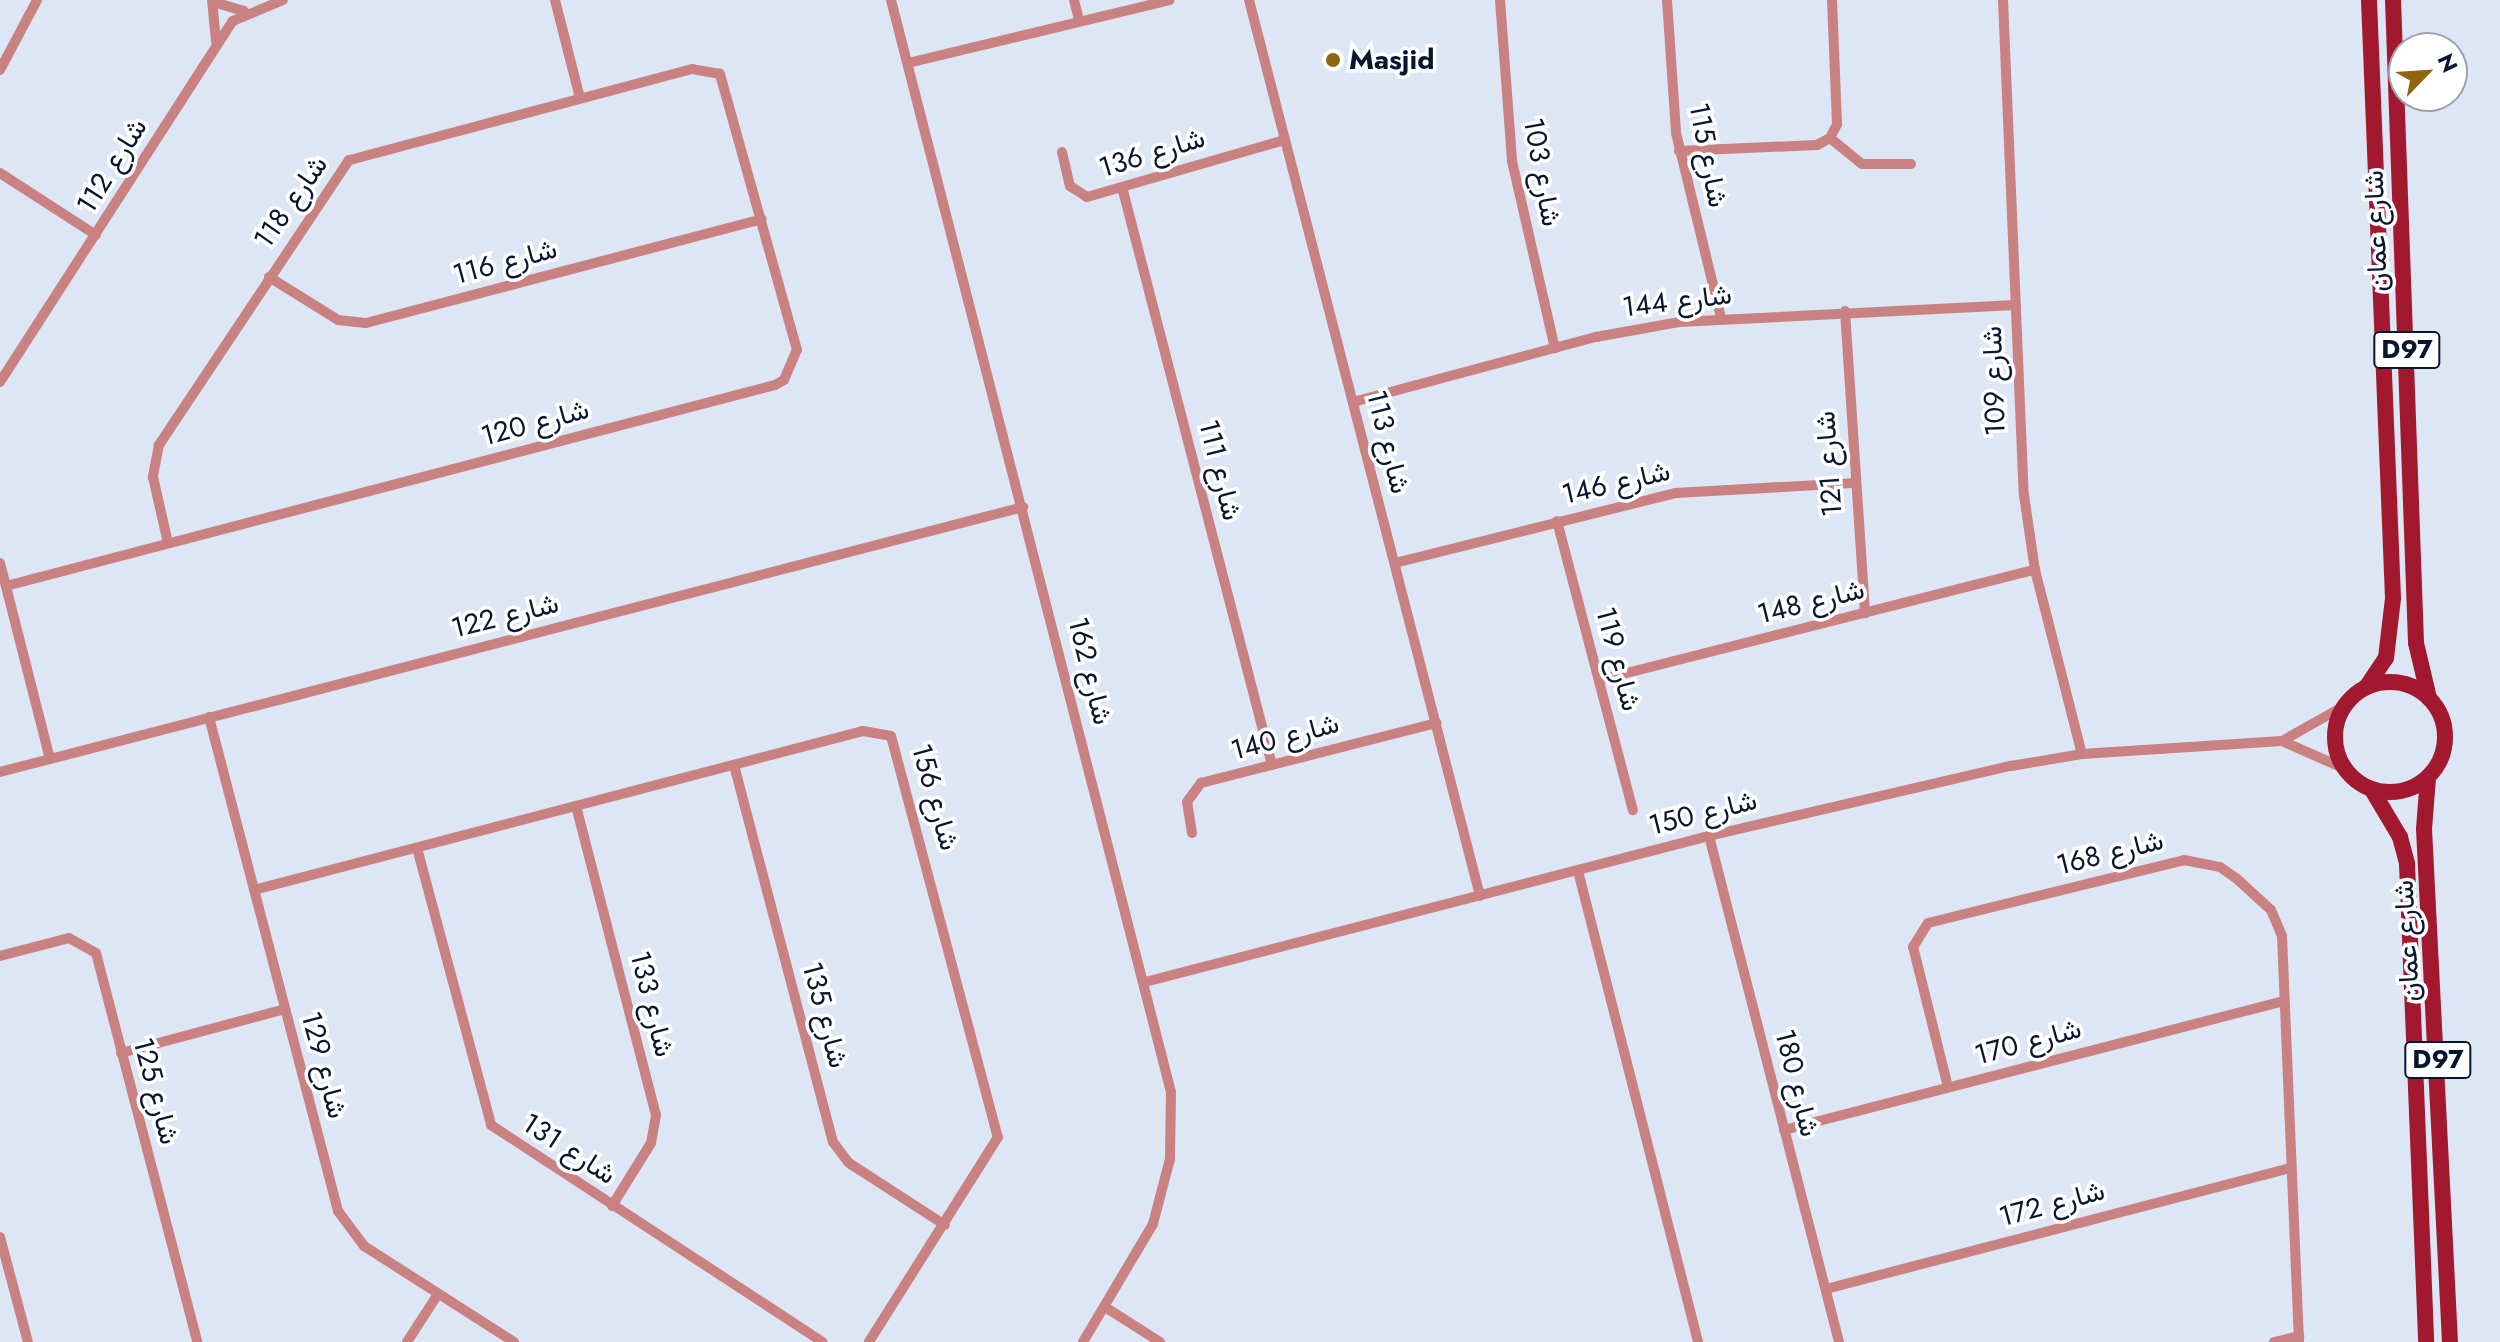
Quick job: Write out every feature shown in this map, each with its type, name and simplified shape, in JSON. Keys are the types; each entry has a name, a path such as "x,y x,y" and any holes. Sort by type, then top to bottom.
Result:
{"main road":[{"name":"شارع عمان","path":"2367,686 2389,650 2393,598 2369,0"},
{"name":"شارع عمان","path":"2393,0 2415,634 2429,698"},
{"path":"2400,682 2429,698 2446,738 2428,778 2402,792 2372,790 2343,768 2334,737 2344,706 2367,686 2400,682"},
{"name":"شارع عمان","path":"2428,778 2423,820 2450,1342"},
{"name":"شارع عمان","path":"2372,790 2400,837 2407,864 2426,1342"}],"street":[{"path":"0,70 33,18 37,0"},
{"path":"216,45 212,1 245,11 283,0"},
{"path":"555,0 580,98"},
{"name":"شارع 162","path":"891,0 1171,1092 1170,1159 1153,1224 1083,1342"},
{"path":"1074,0 1079,20"},
{"path":"908,63 1170,0"},
{"name":"شارع 113","path":"1249,0 1480,896"},
{"name":"شارع 103","path":"1500,0 1514,173 1555,348"},
{"name":"شارع 115","path":"1667,0 1679,151 1721,317"},
{"path":"1679,151 1810,145 1830,138 1837,124 1832,0"},
{"name":"شارع 109","path":"2003,0 2023,482 2035,570 2082,754"},
{"name":"شارع 112","path":"1,378 216,45 245,11"},
{"name":"شارع 118","path":"168,543 153,477 155,455 269,277 349,160 702,67 720,74 729,91"},
{"name":"شارع 120","path":"6,586 775,385 791,371 797,350 729,91"},
{"path":"1830,138 1862,164 1911,164"},
{"name":"شارع 136","path":"1062,152 1075,192 1087,197 1285,140"},
{"path":"0,173 96,235"},
{"name":"شارع 111","path":"1122,187 1272,765"},
{"name":"شارع 116","path":"269,277 338,320 366,323 762,219"},
{"name":"شارع 144","path":"1353,402 1555,348 1721,317 2016,305"},
{"name":"شارع 121","path":"1845,311 1852,483 1865,613"},
{"name":"شارع 146","path":"1395,563 1557,521 1707,489 1852,483"},
{"name":"شارع 122","path":"0,772 1023,507"},
{"name":"شارع 119","path":"1557,521 1633,810"},
{"path":"0,563 50,759"},
{"name":"شارع 148","path":"1599,680 2035,570"},
{"name":"شارع 150","path":"1145,982 1709,836 1971,773 2082,754 2282,741 2344,706"},
{"name":"شارع 129","path":"209,717 338,1211 364,1246 514,1342"},
{"name":"شارع 140","path":"1192,833 1187,802 1194,787 1436,723"},
{"name":"شارع 156","path":"254,890 873,729 898,744 998,1126 995,1147 869,1342"},
{"name":"شارع 150","path":"2282,741 2343,768"},
{"name":"شارع 135","path":"734,765 833,1142 849,1163 945,1225"},
{"name":"شارع 133","path":"576,806 656,1115 651,1143 612,1206"},
{"name":"شارع 180","path":"1709,836 1839,1342"},
{"name":"شارع 131","path":"417,848 491,1125 822,1342"},
{"name":"شارع 168","path":"1948,1087 1913,947 1920,929 1937,920 2165,863 2203,861 2236,878 2271,910 2282,936 2299,1339"},
{"path":"1578,871 1698,1342"},
{"name":"شارع 125","path":"0,956 69,938 89,945 121,1053 197,1342"},
{"name":"شارع 170","path":"1784,1130 2284,1001"},
{"path":"121,1053 285,1009"},
{"name":"شارع 172","path":"1826,1289 2291,1168"},
{"path":"0,1237 28,1342"},
{"path":"407,1342 438,1294"},
{"path":"1105,1307 1160,1342"},
{"path":"2274,1342 2299,1339"}],"place":[{"name":"Masjid","path":"1333,60"}]}
